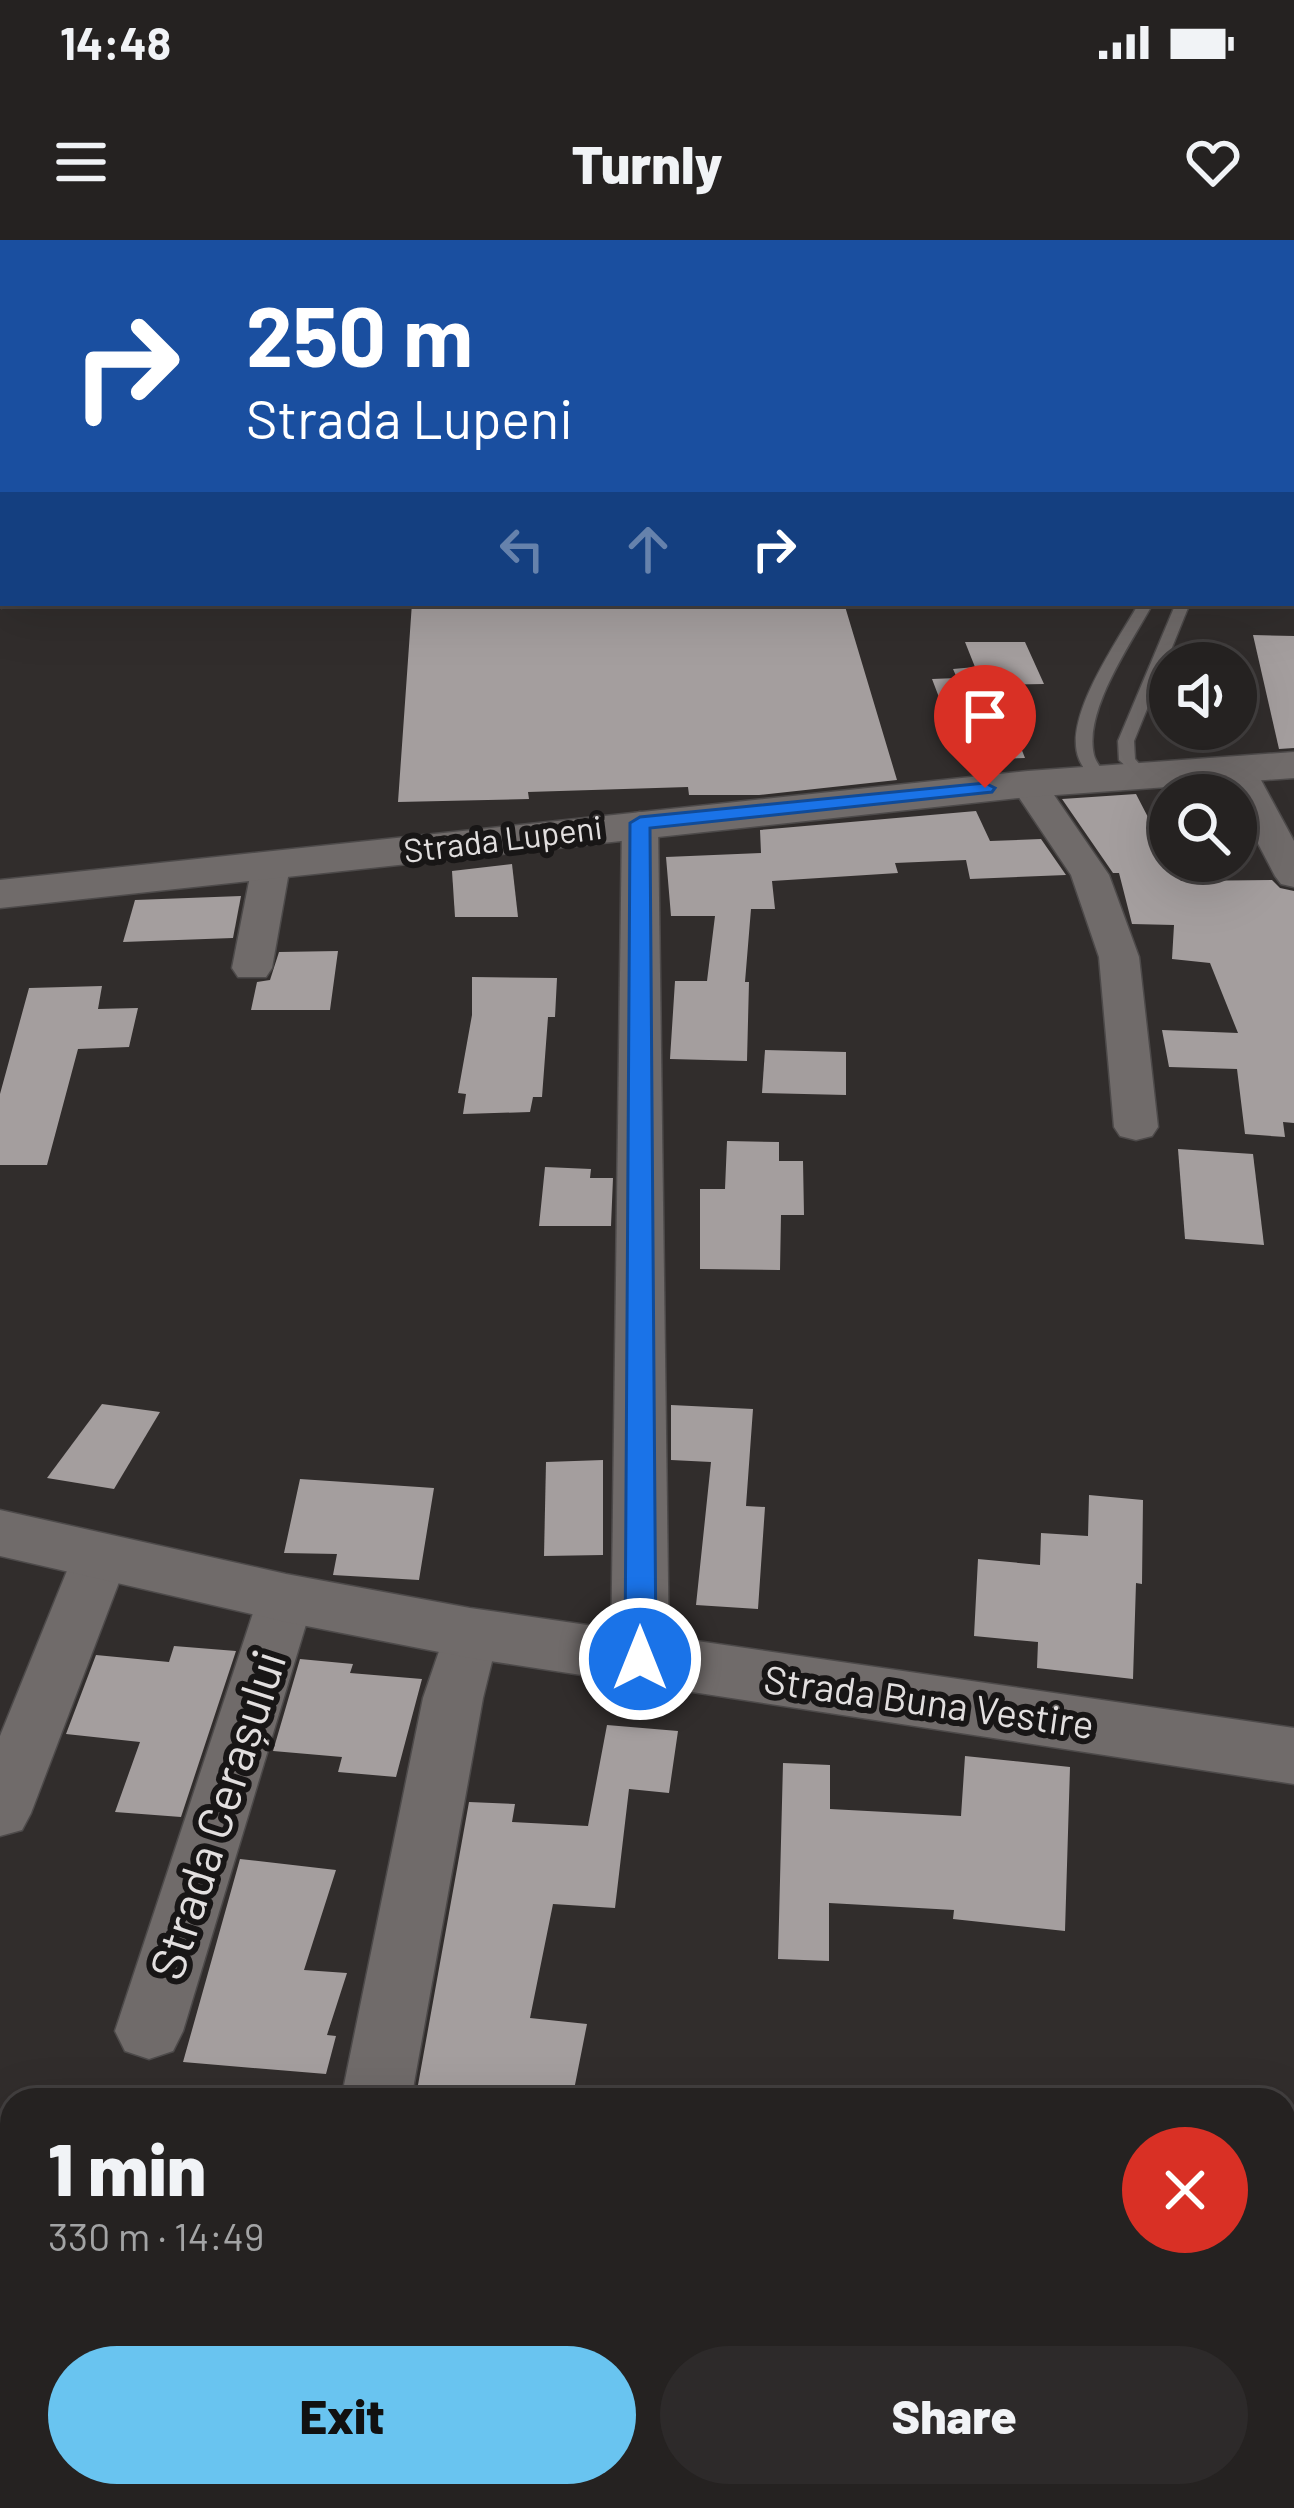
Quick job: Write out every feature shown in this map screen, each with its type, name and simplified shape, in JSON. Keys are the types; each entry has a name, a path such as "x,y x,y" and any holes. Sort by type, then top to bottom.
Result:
{"street":[{"name":"Strada Lupeni","path":"1,899 640,823 1028,784 1294,766"},
{"path":"1238,769 1294,876"},
{"path":"1028,784 1090,875 1119,958 1136,1127"},
{"path":"640,823 640,1659"},
{"path":"252,968 271,866"},
{"name":"Strada Buna Vestire","path":"0,1533 286,1598 470,1633 1294,1756"},
{"path":"0,1813 101,1556"},
{"name":"Strada Cerașului","path":"149,2031 286,1598"},
{"path":"378,2088 453,1698 470,1633"}],"lane":[{"path":"1144,606 1112,666 1090,725 1086,758 1121,777 1128,731 1182,606"}],"building":[{"path":"412,606 845,606 897,780 759,795 689,795 688,787 528,792 529,799 398,802"},
{"path":"1253,635 1294,636 1294,748 1279,749"},
{"path":"965,642 1025,642 1044,684 996,685 1025,758 963,760 932,679 957,678 953,669 975,667"},
{"path":"1136,794 1149,819 1149,882 1272,880 1294,891 1294,1123 1283,1122 1285,1137 1245,1134 1237,1069 1169,1067 1162,1030 1238,1033 1210,963 1172,959 1174,925 1132,924 1119,873 1113,873 1062,799"},
{"path":"976,811 990,841 1041,839 1066,875 970,879 966,860 895,863 898,873 772,881 775,909 751,909 745,982 749,982 747,1061 670,1059 675,981 707,981 715,916 671,916 666,857 761,853 760,830"},
{"path":"512,864 518,917 455,917 452,871"},
{"path":"241,896 233,938 123,942 135,900"},
{"path":"338,951 330,1010 251,1010 257,982 270,980 279,952"},
{"path":"472,977 557,978 555,1017 548,1017 542,1097 533,1097 530,1112 463,1114 466,1094 458,1093 472,1015"},
{"path":"102,986 98,1009 138,1008 129,1047 78,1049 47,1165 0,1165 0,1094 29,988"},
{"path":"765,1050 846,1052 846,1095 762,1093"},
{"path":"727,1141 779,1142 779,1161 803,1161 804,1215 781,1215 780,1270 700,1269 700,1189 725,1189"},
{"path":"1178,1149 1253,1154 1264,1245 1185,1239"},
{"path":"545,1167 591,1169 590,1178 613,1178 611,1226 539,1226"},
{"path":"102,1404 160,1412 114,1489 47,1478"},
{"path":"671,1405 753,1409 746,1506 765,1507 758,1609 696,1605 711,1462 671,1460"},
{"path":"603,1460 603,1555 544,1556 546,1462"},
{"path":"300,1479 434,1488 419,1580 333,1575 337,1554 284,1553"},
{"path":"1089,1495 1143,1500 1142,1584 1136,1583 1133,1679 1037,1668 1038,1642 974,1636 978,1559 1040,1565 1041,1533 1088,1536"},
{"path":"174,1646 236,1651 181,1817 115,1812 140,1742 66,1734 96,1655 169,1662"},
{"path":"300,1659 353,1664 350,1673 422,1679 396,1777 338,1772 342,1757 273,1751"},
{"path":"607,1725 678,1731 669,1793 629,1789 615,1908 553,1904 530,2018 587,2024 574,2088 418,2085 469,1802 515,1804 512,1822 588,1826"},
{"path":"965,1756 1070,1767 1065,1931 953,1919 954,1910 829,1903 829,1961 778,1959 783,1763 830,1765 830,1809 961,1816"},
{"path":"240,1859 336,1870 304,1970 347,1973 327,2035 336,2036 326,2074 183,2062"}],"route":[{"path":"640,1659 640,823 985,788"}]}
